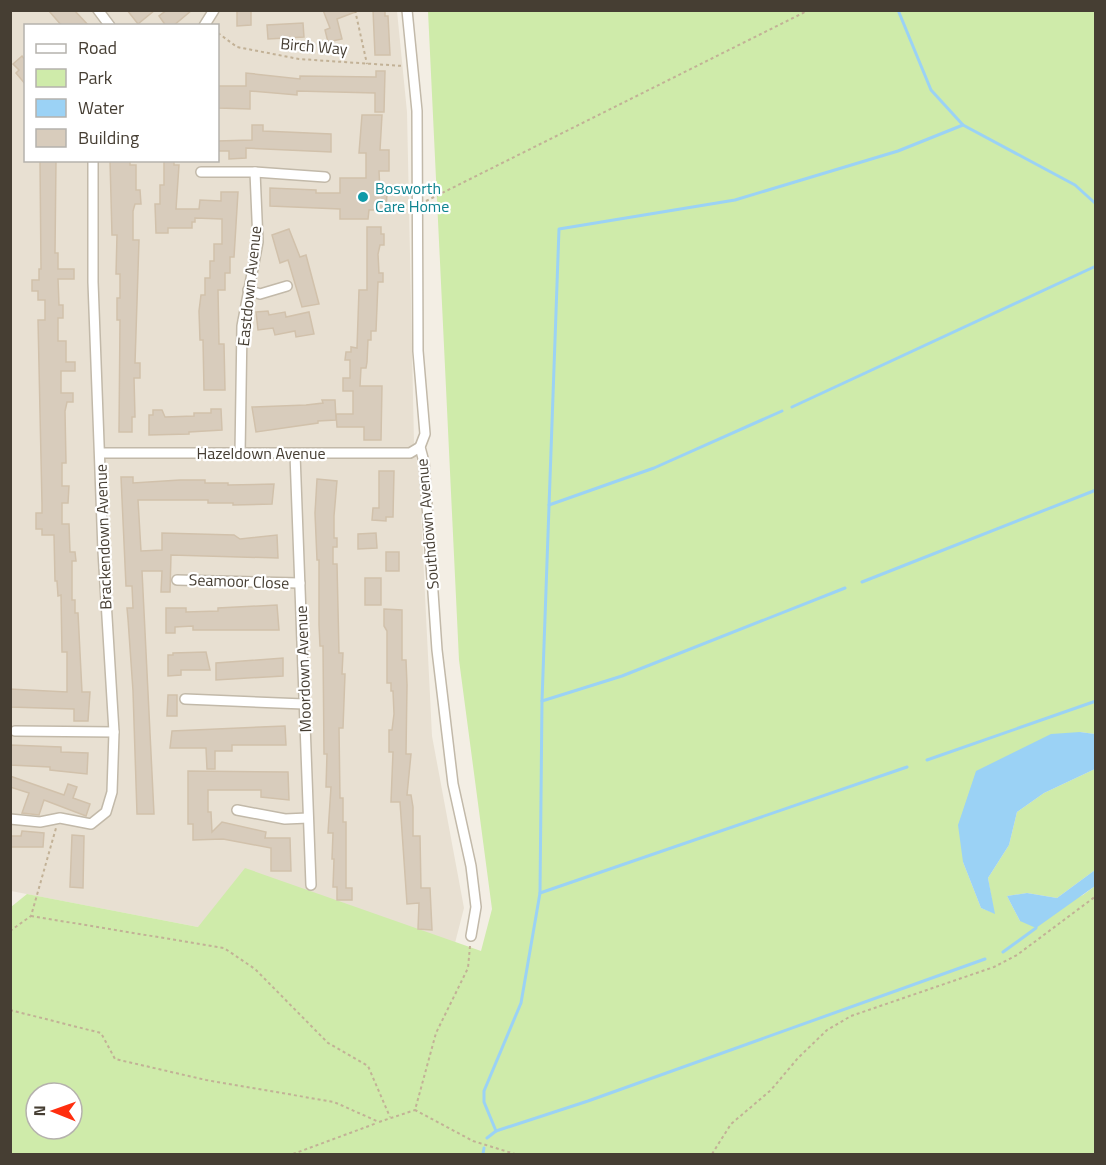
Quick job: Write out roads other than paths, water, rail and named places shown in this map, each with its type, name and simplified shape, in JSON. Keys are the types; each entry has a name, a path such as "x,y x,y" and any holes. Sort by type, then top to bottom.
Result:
{"street":[{"path":"98,10 108,24"},
{"path":"205,24 214,10"},
{"name":"Southdown Avenue","path":"407,10 417,111 418,351 424,434 420,447 424,462 437,650 453,784 471,866 476,907 471,936"},
{"name":"Brackendown Avenue","path":"10,819 40,822 60,818 91,824 106,812 112,792 114,732 93,282 93,162"},
{"path":"201,172 255,172 325,177"},
{"name":"Eastdown Avenue","path":"240,454 242,326 248,290 255,268 258,242 255,172"},
{"path":"248,290 261,294 287,286"},
{"name":"Hazeldown Avenue","path":"100,453 410,453 420,447"},
{"name":"Moordown Avenue","path":"295,454 311,885"},
{"name":"Seamoor Close","path":"177,580 300,583"},
{"path":"185,699 304,704"},
{"path":"15,731 114,732"},
{"path":"237,810 285,819 308,818"}],"water":[{"path":"1080,732 1095,734 1095,769 1044,793 1017,812 1009,845 988,878 995,914 981,908 963,862 958,825 976,771 1051,734"},
{"path":"1095,870 1095,886 1036,928 1020,921 1007,896 1027,893 1057,898"}],"waterway":[{"path":"898,10 931,90 963,125 1075,185 1096,204"},
{"path":"496,1131 484,1102 484,1091 521,1003 540,893 542,701 559,229 735,200 898,151 963,125"},
{"path":"792,407 1096,266"},
{"path":"549,505 654,468 782,411"},
{"path":"862,582 1096,490"},
{"path":"542,701 622,676 845,588"},
{"path":"927,760 1096,701"},
{"path":"540,893 907,767"},
{"path":"1003,952 1036,928"},
{"path":"487,1138 496,1131 588,1101 985,959"},
{"path":"483,1154 484,1148"}],"place":[{"name":"Bosworth Care Home","path":"363,197"}]}
